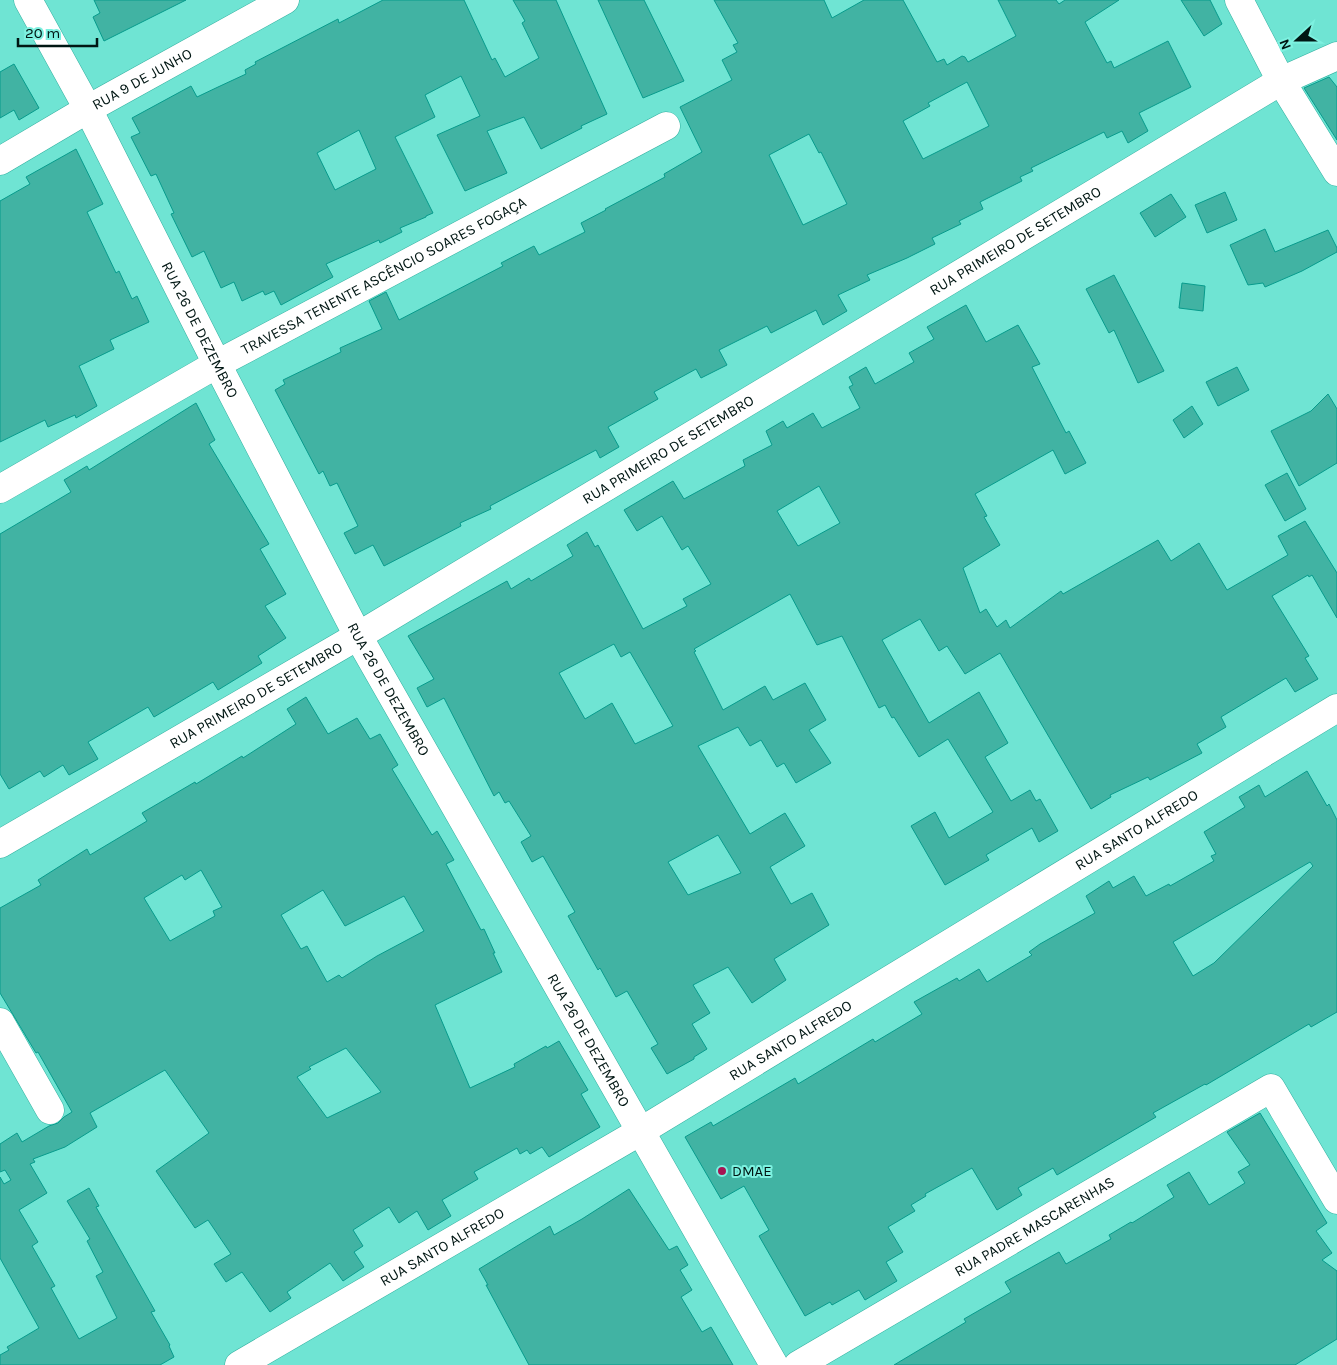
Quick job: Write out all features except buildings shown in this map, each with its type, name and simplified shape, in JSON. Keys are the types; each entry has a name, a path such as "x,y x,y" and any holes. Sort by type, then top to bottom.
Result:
{"street":[{"name":"RUA 26 DE DEZEMBRO","path":"28,0 88,109 358,636 774,1365"},
{"name":"RUA 9 DE JUNHO","path":"0,161 88,109 284,0"},
{"path":"1239,0 1281,81 1337,172"},
{"name":"RUA PRIMEIRO DE SETEMBRO","path":"0,844 358,636 1281,81 1337,56"},
{"name":"TRAVESSA TENENTE ASCÊNCIO SOARES FOGAÇA","path":"0,489 217,364 666,126"},
{"name":"RUA SANTO ALFREDO","path":"239,1365 641,1131 1337,708"},
{"path":"0,1022 50,1110"},
{"name":"RUA PADRE MASCARENHAS","path":"798,1365 1271,1088 1337,1200"}],"place":[{"name":"DMAE","path":"722,1171"}]}
